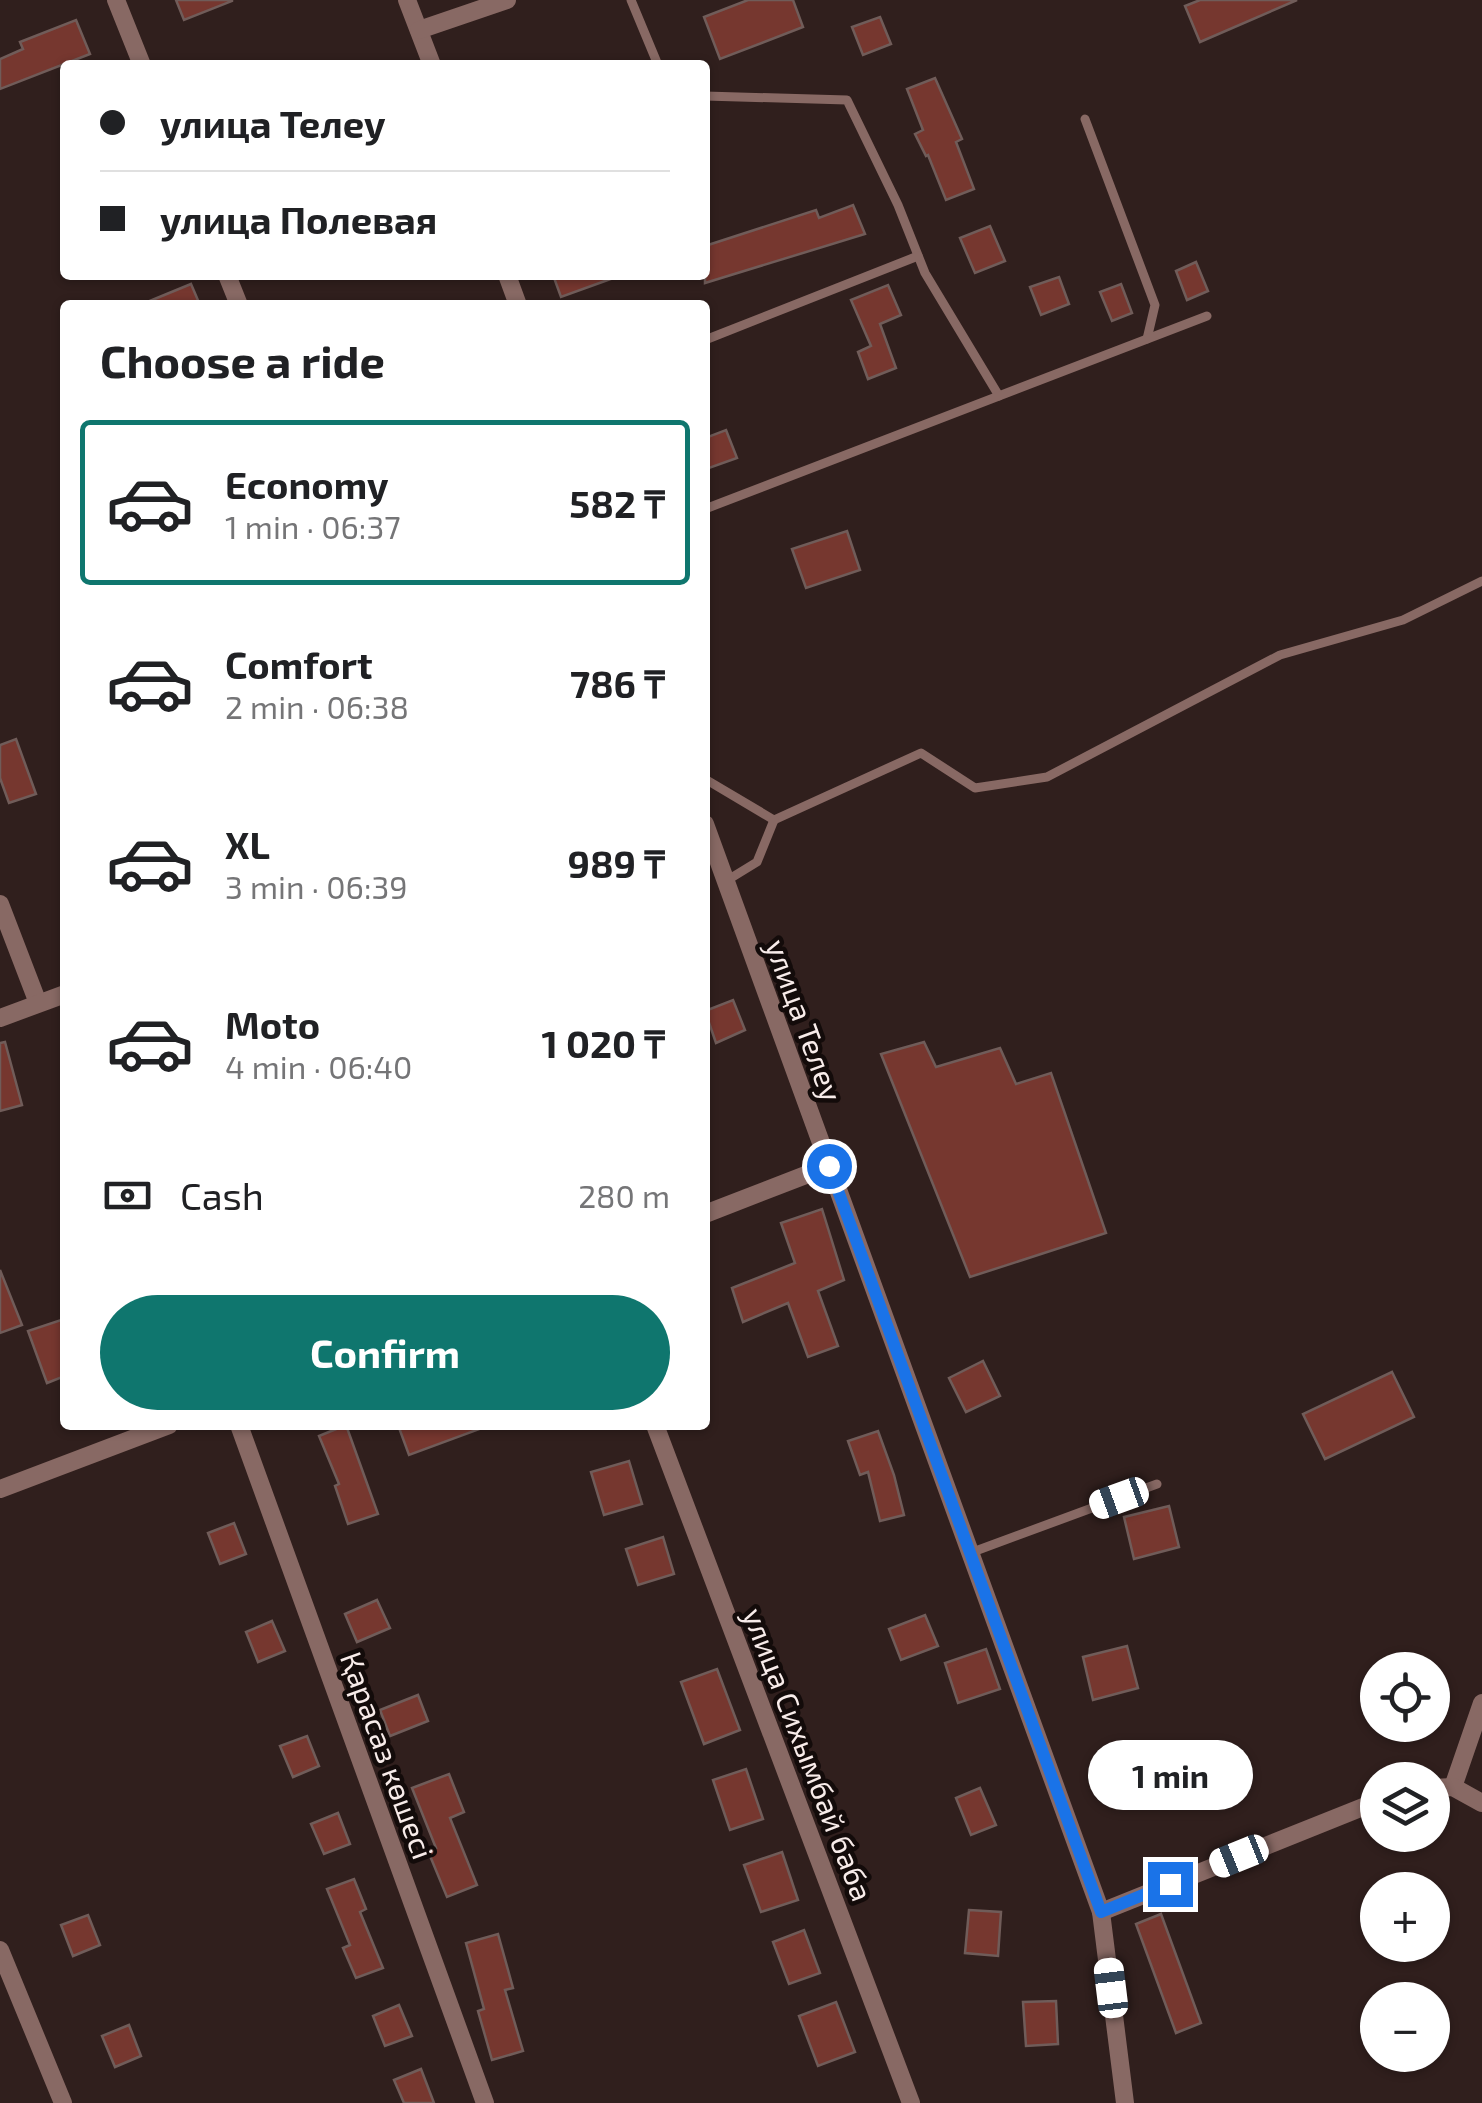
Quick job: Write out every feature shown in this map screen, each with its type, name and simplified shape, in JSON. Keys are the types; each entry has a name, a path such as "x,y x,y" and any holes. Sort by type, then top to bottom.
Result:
{"street":[{"path":"116,0 140,60"},
{"path":"406,0 430,60"},
{"path":"419,30 508,0"},
{"name":"улица Телеу","path":"710,838 1101,1912 1125,2103"},
{"path":"0,904 38,1004"},
{"path":"0,1018 60,996"},
{"path":"710,1212 829,1166"},
{"path":"0,1489 156,1430"},
{"name":"Қарасаз көшесі","path":"241,1430 485,2103"},
{"name":"улица Сихымбай баба","path":"657,1430 911,2103"},
{"path":"1453,1786 1482,1703"},
{"path":"1450,1786 1482,1804"},
{"path":"1101,1912 1360,1808"},
{"path":"0,1950 64,2103"}],"lane":[{"path":"631,0 656,60"},
{"path":"710,96 848,100 925,273 999,396"},
{"path":"1084,120 1156,305 1147,339"},
{"path":"710,338 918,256"},
{"path":"710,507 1207,316"},
{"path":"726,881 757,862 774,820 921,753 975,788 1047,777 1280,654 1403,620 1482,582"},
{"path":"710,781 774,820"},
{"path":"970,1553 1157,1484"}],"building":[{"path":"176,0 232,0 232,1 184,20"},
{"path":"748,0 793,0 803,27 720,59 704,17"},
{"path":"1200,0 1297,0 1200,42 1185,6"},
{"path":"880,17 891,44 863,55 852,27"},
{"path":"76,20 90,54 60,60 60,66 0,89 0,59 23,49 20,42"},
{"path":"935,78 962,139 956,142 974,189 946,200 915,134 923,130 907,89"},
{"path":"853,205 865,234 705,283 710,280 710,244 816,210 819,218"},
{"path":"990,226 1005,261 975,273 960,238"},
{"path":"1196,262 1208,291 1187,300 1176,271"},
{"path":"1059,277 1069,304 1041,315 1030,287"},
{"path":"555,280 608,280 561,297"},
{"path":"191,284 198,300 152,300"},
{"path":"1121,284 1132,313 1112,321 1100,292"},
{"path":"888,285 901,315 880,324 896,368 868,379 858,352 871,346 851,300"},
{"path":"726,430 737,458 710,468 710,436"},
{"path":"847,531 860,570 806,588 792,549"},
{"path":"16,739 36,794 9,803 0,778 0,745"},
{"path":"733,1000 745,1030 716,1043 710,1009"},
{"path":"5,1042 22,1105 0,1111 0,1043"},
{"path":"924,1042 936,1067 1000,1048 1016,1084 1051,1073 1106,1233 970,1277 881,1054"},
{"path":"822,1209 844,1280 818,1291 838,1346 808,1357 788,1303 743,1322 732,1288 795,1263 781,1223"},
{"path":"0,1270 22,1325 0,1333"},
{"path":"60,1320 60,1378 47,1383 28,1331"},
{"path":"983,1361 1000,1396 966,1412 949,1378"},
{"path":"1392,1372 1414,1417 1325,1459 1303,1414"},
{"path":"348,1430 378,1514 348,1524 335,1486 339,1484 319,1436"},
{"path":"400,1430 477,1430 409,1455"},
{"path":"878,1431 904,1515 880,1521 868,1472 860,1475 848,1441"},
{"path":"629,1461 642,1504 604,1515 591,1472"},
{"path":"1169,1506 1179,1547 1134,1559 1124,1517"},
{"path":"234,1523 246,1554 220,1564 208,1533"},
{"path":"663,1537 674,1574 638,1585 626,1549"},
{"path":"377,1600 390,1628 357,1642 345,1614"},
{"path":"925,1615 938,1646 901,1660 889,1629"},
{"path":"272,1621 285,1651 258,1662 246,1632"},
{"path":"1127,1646 1138,1688 1093,1700 1083,1657"},
{"path":"986,1649 1000,1689 958,1703 945,1663"},
{"path":"717,1669 740,1730 704,1744 681,1682"},
{"path":"418,1695 428,1721 390,1736 380,1710"},
{"path":"307,1736 319,1766 293,1777 280,1746"},
{"path":"746,1769 763,1819 730,1830 713,1780"},
{"path":"449,1774 464,1812 450,1818 477,1885 447,1897 428,1851 436,1848 412,1788"},
{"path":"980,1788 996,1825 971,1835 956,1798"},
{"path":"338,1813 350,1844 324,1854 311,1824"},
{"path":"782,1852 798,1900 761,1912 744,1865"},
{"path":"354,1879 366,1909 360,1912 383,1968 356,1978 343,1948 350,1945 327,1889"},
{"path":"969,1910 1001,1912 998,1956 965,1953"},
{"path":"1161,1914 1201,2023 1176,2033 1136,1924"},
{"path":"88,1915 100,1945 73,1956 61,1925"},
{"path":"804,1930 820,1973 789,1984 773,1942"},
{"path":"498,1934 513,1988 505,1990 523,2051 492,2060 478,2011 484,2009 466,1943"},
{"path":"1056,2001 1058,2044 1026,2046 1023,2002"},
{"path":"836,2002 855,2052 818,2066 799,2016"},
{"path":"399,2005 412,2036 385,2046 373,2016"},
{"path":"129,2025 141,2056 115,2067 102,2036"},
{"path":"421,2069 434,2103 404,2103 394,2080"}],"route":[{"path":"829,1166 1101,1912 1170,1884"}]}
